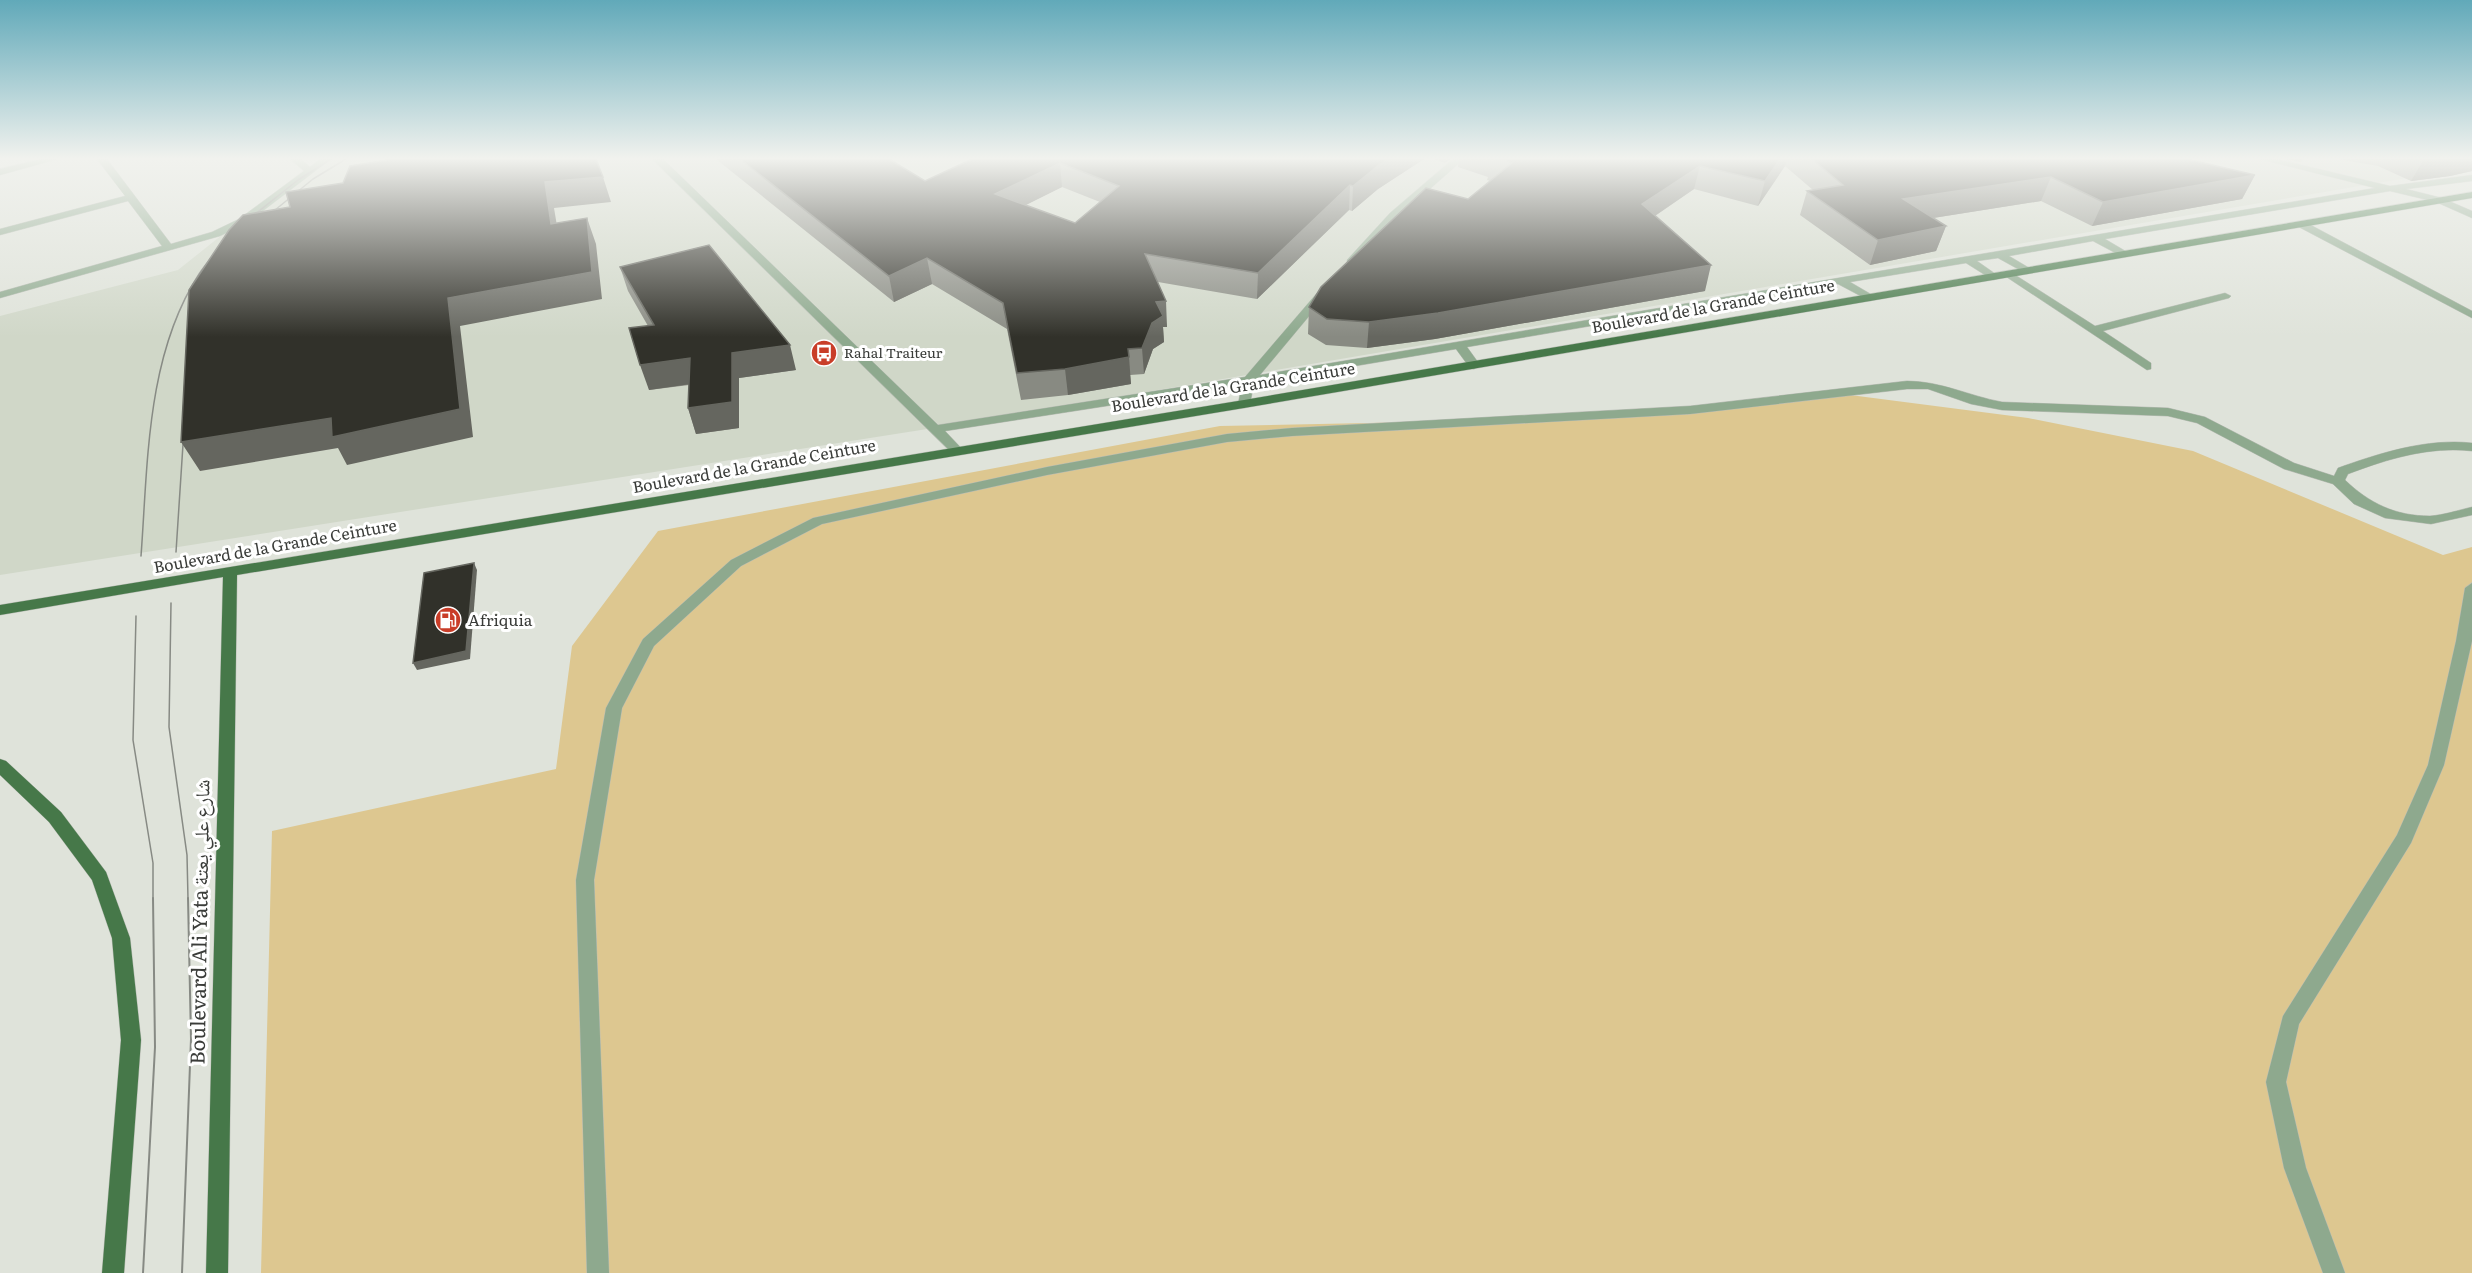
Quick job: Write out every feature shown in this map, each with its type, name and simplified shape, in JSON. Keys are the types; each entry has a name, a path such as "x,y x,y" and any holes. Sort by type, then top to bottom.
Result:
{"main road":[{"name":"Boulevard de la Grande Ceinture","path":"0,610 1244,404 2333,218"},
{"name":"Boulevard Ali Yata شارع علي يعتة","path":"217,1273 225,710 230,572"},
{"path":"0,765 55,817 100,877 121,938 131,1040 113,1273"}],"street":[{"path":"0,232 51,218"},
{"path":"147,218 168,247"},
{"path":"0,295 216,234 246,218"},
{"path":"719,218 938,429 957,450"},
{"path":"1244,404 1249,380 1335,279 1391,218"},
{"path":"938,429 1249,380 2211,218"},
{"path":"2301,224 2472,315"},
{"path":"2095,238 2123,254"},
{"path":"2001,255 2027,271"},
{"path":"1969,260 1993,277"},
{"path":"2009,274 2147,366"},
{"path":"1840,281 1870,298"},
{"path":"2094,330 2225,296"},
{"path":"1459,344 1474,365"},
{"path":"598,1273 585,880 614,708 648,643 736,563 818,521 1047,471 1227,438 1304,431 1690,410 1907,385 1929,385 2002,406 2168,412 2201,420 2289,466 2338,481 2360,501 2390,515 2431,520 2472,511"},
{"path":"2338,481 2343,471 2365,462 2432,448 2462,445 2472,447"},
{"path":"2334,1273 2295,1168 2276,1083 2290,1022 2405,838 2436,765 2464,641 2472,588"}],"shaded area":[{"path":"243,218 2169,218 940,427 0,575 0,316 178,270"},
{"path":"1850,395 2028,418 2193,451 2443,555 2472,547 2472,1273 261,1273 272,831 556,769 572,646 658,531 1220,426 1612,418"}],"building":[{"path":"240,218 550,218 551,224 587,218 592,272 448,298 460,409 332,437 331,418 181,442 189,290 229,230"},
{"path":"816,218 1062,218 1075,223 1080,218 1315,218 1258,273 1145,254 1166,301 1156,302 1163,316 1152,323 1142,348 1128,349 1129,357 1065,369 1017,373 1003,303 927,258 889,276"},
{"path":"1394,218 1658,218 1711,265 1438,313 1369,322 1327,319 1309,307 1321,287"},
{"path":"1847,218 1934,218 1946,226 1878,240"},
{"path":"709,245 790,345 732,353 732,402 688,408 690,358 640,365 629,328 654,325 620,267"},
{"name":"Afriquia","path":"474,563 466,651 413,663 424,573"}],"tram line":[{"path":"244,223 250,218"},
{"path":"141,556 148,448 159,375 182,306 199,274 225,242"},
{"path":"176,552 184,429"},
{"path":"171,603 169,727 187,855 188,899"},
{"path":"136,616 133,740 153,863 153,898"},
{"path":"143,1273 155,1047 153,898"},
{"path":"182,1273 191,1039 188,898"}],"place":[{"name":"Rahal Traiteur","path":"824,353"},
{"name":"Afriquia","path":"448,620"}]}
